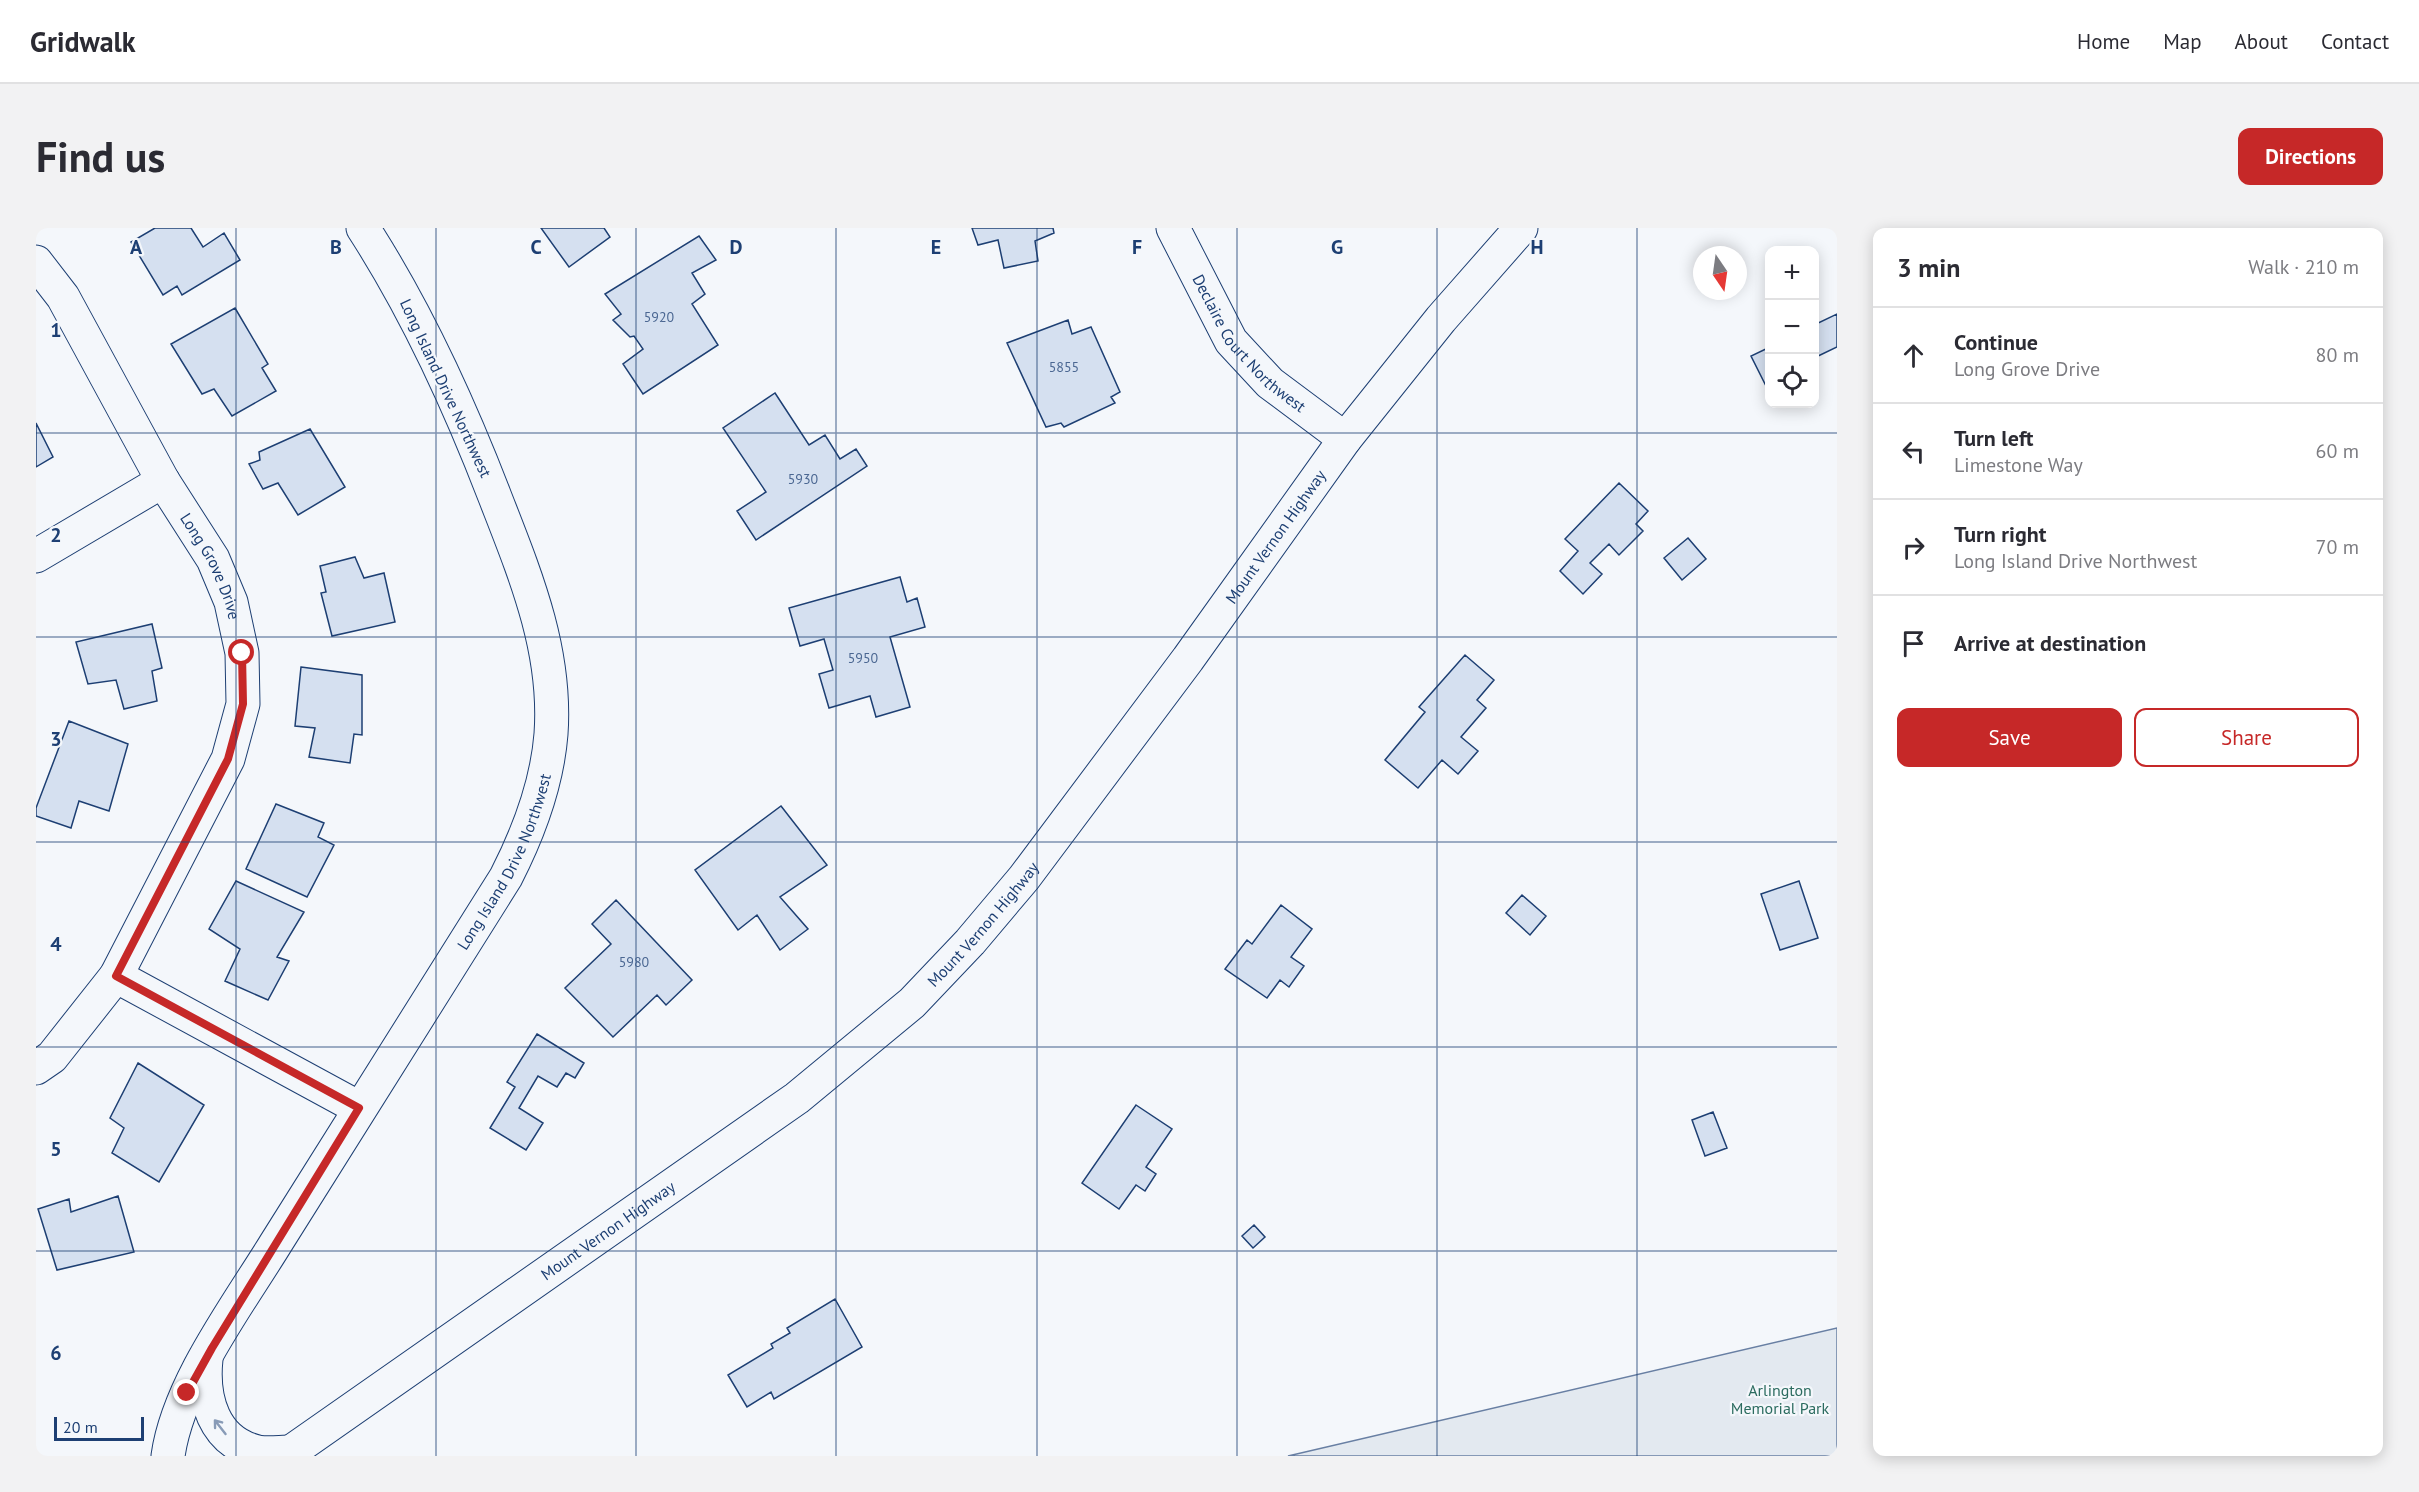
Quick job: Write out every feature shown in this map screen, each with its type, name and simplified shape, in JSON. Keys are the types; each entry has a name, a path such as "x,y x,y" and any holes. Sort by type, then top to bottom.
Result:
{"street":[{"name":"Long Island Drive Northwest","path":"168,1456 171,1434 178,1413 206,1358 359,1108 506,877 524,840 540,797 551,734 550,671 538,614 512,541 471,435 391,271 363,228"},
{"name":"Declaire Court Northwest","path":"1173,228 1231,341 1270,383 1345,439"},
{"name":"Mount Vernon Highway","path":"288,1454 797,1098 912,1003 970,942 1031,869 1188,659 1345,439 1441,319 1521,228"},
{"name":"Long Grove Drive","path":"36,262 63,297 163,481 213,559 231,602 242,653 243,704 228,759 116,976 52,1057 36,1068"},
{"path":"36,556 163,481"},
{"path":"116,976 359,1108"},
{"path":"206,1358 205,1390 208,1404 219,1427 236,1443 246,1448 259,1452 288,1454"}],"green space":[{"name":"Arlington Memorial Park","path":"1837,1328 1837,1456 1288,1456"}],"building":[{"path":"155,228 191,228 203,247 224,233 240,260 182,295 177,286 163,295 131,242"},
{"path":"541,228 604,228 610,237 569,267"},
{"path":"972,228 1053,228 1054,233 1035,241 1038,261 1004,268 998,240 978,245"},
{"path":"699,236 716,260 692,273 705,294 692,304 718,345 643,394 623,364 643,349 634,336 630,337 613,320 621,314 605,294"},
{"path":"235,308 268,364 262,368 276,391 232,416 214,389 202,394 171,344"},
{"path":"1837,314 1837,347 1819,356 1819,354 1819,323"},
{"path":"1068,320 1072,334 1091,327 1120,392 1111,397 1115,403 1064,427 1061,423 1046,427 1007,343"},
{"path":"1765,349 1765,384 1751,356"},
{"path":"775,393 809,445 825,435 840,459 856,449 867,466 756,540 737,511 766,492 723,428"},
{"path":"36,423 53,457 36,467"},
{"path":"310,429 345,487 298,515 278,483 263,489 249,464 260,460 259,452"},
{"path":"1619,483 1648,511 1636,524 1643,531 1619,555 1609,544 1590,563 1602,574 1583,594 1560,571 1578,551 1565,539"},
{"path":"1688,538 1706,559 1682,580 1664,558"},
{"path":"355,557 364,578 384,573 395,622 332,636 321,593 326,592 320,566"},
{"path":"900,577 907,602 917,598 925,627 890,637 910,707 876,717 870,696 829,708 819,674 833,670 824,639 800,646 789,608"},
{"path":"152,624 162,668 152,671 157,701 124,709 116,680 88,684 76,642"},
{"path":"1465,655 1494,680 1477,700 1486,708 1461,737 1478,751 1458,774 1442,760 1418,788 1385,760 1425,712 1419,707"},
{"path":"301,667 362,675 362,735 354,734 350,763 309,757 315,728 295,726"},
{"path":"69,721 128,744 109,811 79,801 71,828 36,816 36,808"},
{"path":"276,804 324,823 318,837 334,845 307,897 246,869"},
{"path":"781,806 827,865 780,897 808,929 780,950 757,915 738,930 695,870"},
{"path":"236,881 304,912 277,957 289,961 268,1000 225,981 240,949 209,929"},
{"path":"1799,881 1818,938 1780,950 1761,894"},
{"path":"1522,895 1546,916 1530,935 1506,913"},
{"path":"616,900 692,980 666,1005 657,995 613,1037 565,988 611,944 592,924"},
{"path":"1281,905 1312,929 1291,957 1304,966 1289,987 1280,980 1267,998 1225,969 1247,940 1252,944"},
{"path":"537,1034 584,1063 575,1078 566,1073 557,1087 538,1076 519,1108 543,1123 526,1150 490,1128 515,1087 507,1082"},
{"path":"138,1063 204,1105 159,1182 112,1153 124,1128 110,1118"},
{"path":"1136,1105 1172,1129 1146,1167 1156,1174 1145,1191 1136,1185 1119,1209 1082,1183"},
{"path":"1713,1112 1727,1148 1705,1156 1692,1120"},
{"path":"118,1196 134,1252 57,1270 38,1209 69,1199 71,1212"},
{"path":"1254,1225 1265,1237 1253,1248 1242,1236"},
{"path":"835,1299 862,1347 774,1399 771,1392 747,1407 728,1375 773,1348 771,1344 790,1333 787,1328"}],"route":[{"path":"187,1393 212,1348 359,1108 116,976 228,759 243,704 242,653"}]}
